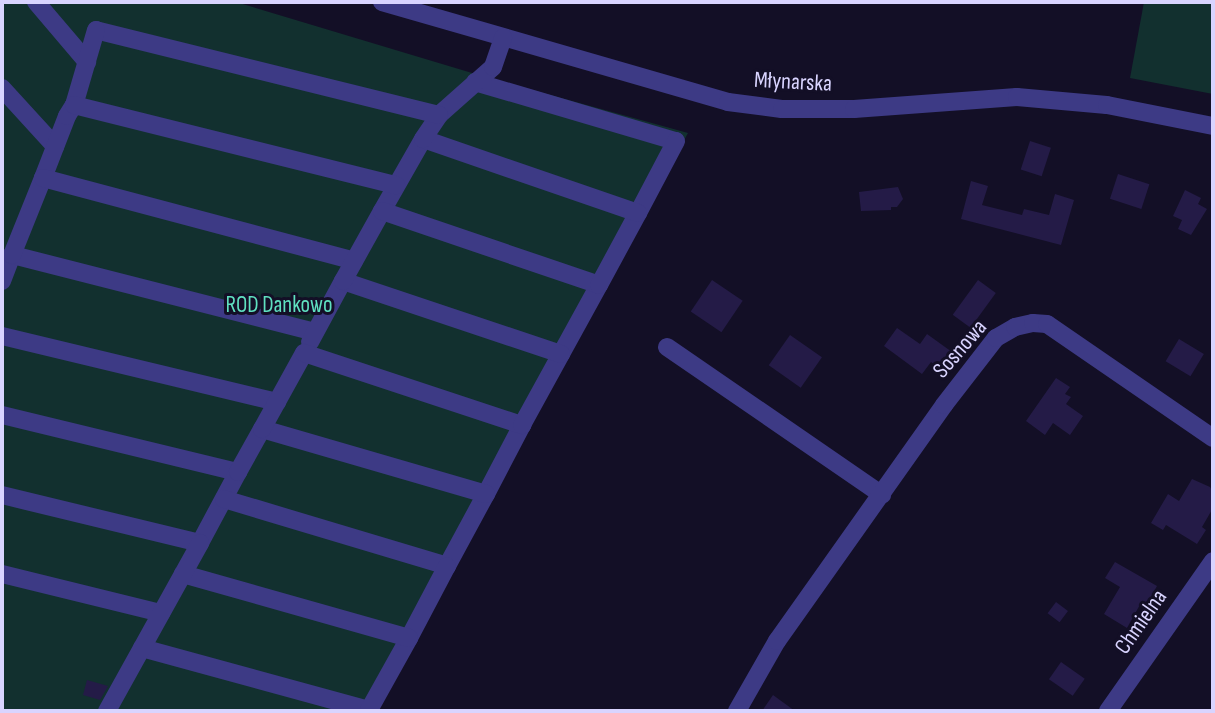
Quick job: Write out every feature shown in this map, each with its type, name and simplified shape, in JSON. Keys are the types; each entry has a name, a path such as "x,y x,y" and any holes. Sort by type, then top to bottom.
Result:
{"street":[{"path":"36,2 87,61"},
{"name":"Młynarska","path":"382,2 428,8 503,38 728,102 782,109 854,109 1017,97 1107,105 1213,126"},
{"path":"2,281 74,105 96,30 439,115"},
{"path":"107,711 423,139 439,115 494,67 503,38"},
{"path":"142,648 368,710 676,141 475,82"},
{"path":"2,88 55,146"},
{"path":"74,105 396,185"},
{"path":"423,139 638,214"},
{"path":"43,178 354,261"},
{"path":"382,211 598,285"},
{"path":"12,255 315,332"},
{"path":"343,281 561,354"},
{"name":"Sosnowa","path":"737,711 777,641 944,405 996,338 1015,327 1033,323 1047,324 1213,438"},
{"path":"2,336 277,402"},
{"path":"667,346 882,495"},
{"path":"304,353 522,425"},
{"path":"2,415 238,472"},
{"path":"262,429 486,494"},
{"path":"2,495 200,543"},
{"path":"224,499 447,566"},
{"name":"Chmielna","path":"1108,711 1213,561"},
{"path":"2,574 161,613"},
{"path":"183,574 409,638"}],"green space":[{"name":"ROD Dankowo","path":"2,2 236,2 482,76 688,133 373,711 2,711"},
{"path":"1144,2 1213,2 1213,94 1130,78"}],"building":[{"path":"1030,141 1051,148 1042,176 1021,170"},
{"path":"1118,174 1149,184 1141,209 1110,199"},
{"path":"971,181 988,186 982,205 1022,215 1024,209 1049,215 1055,194 1074,200 1061,245 961,219"},
{"path":"898,187 903,199 897,207 891,207 891,210 861,211 859,192"},
{"path":"1185,190 1201,198 1198,204 1207,209 1191,235 1178,229 1182,220 1173,216"},
{"path":"712,280 743,301 721,332 691,312"},
{"path":"978,280 996,293 971,328 953,315"},
{"path":"897,328 920,344 927,334 952,352 940,369 931,362 922,374 884,346"},
{"path":"790,335 822,357 801,388 769,365"},
{"path":"1179,339 1204,354 1190,376 1166,361"},
{"path":"1056,378 1070,387 1065,394 1071,397 1066,404 1083,416 1070,435 1053,423 1045,435 1026,421"},
{"path":"1192,479 1210,487 1213,492 1213,508 1202,527 1206,530 1197,544 1166,525 1163,530 1151,523 1168,494 1179,501"},
{"path":"1115,562 1157,586 1147,604 1142,601 1127,628 1104,614 1120,587 1105,578"},
{"path":"1056,602 1068,611 1060,622 1048,613"},
{"path":"1061,662 1085,679 1073,696 1049,679"},
{"path":"87,680 108,686 100,700 83,695"},
{"path":"773,695 795,711 762,711"}]}
